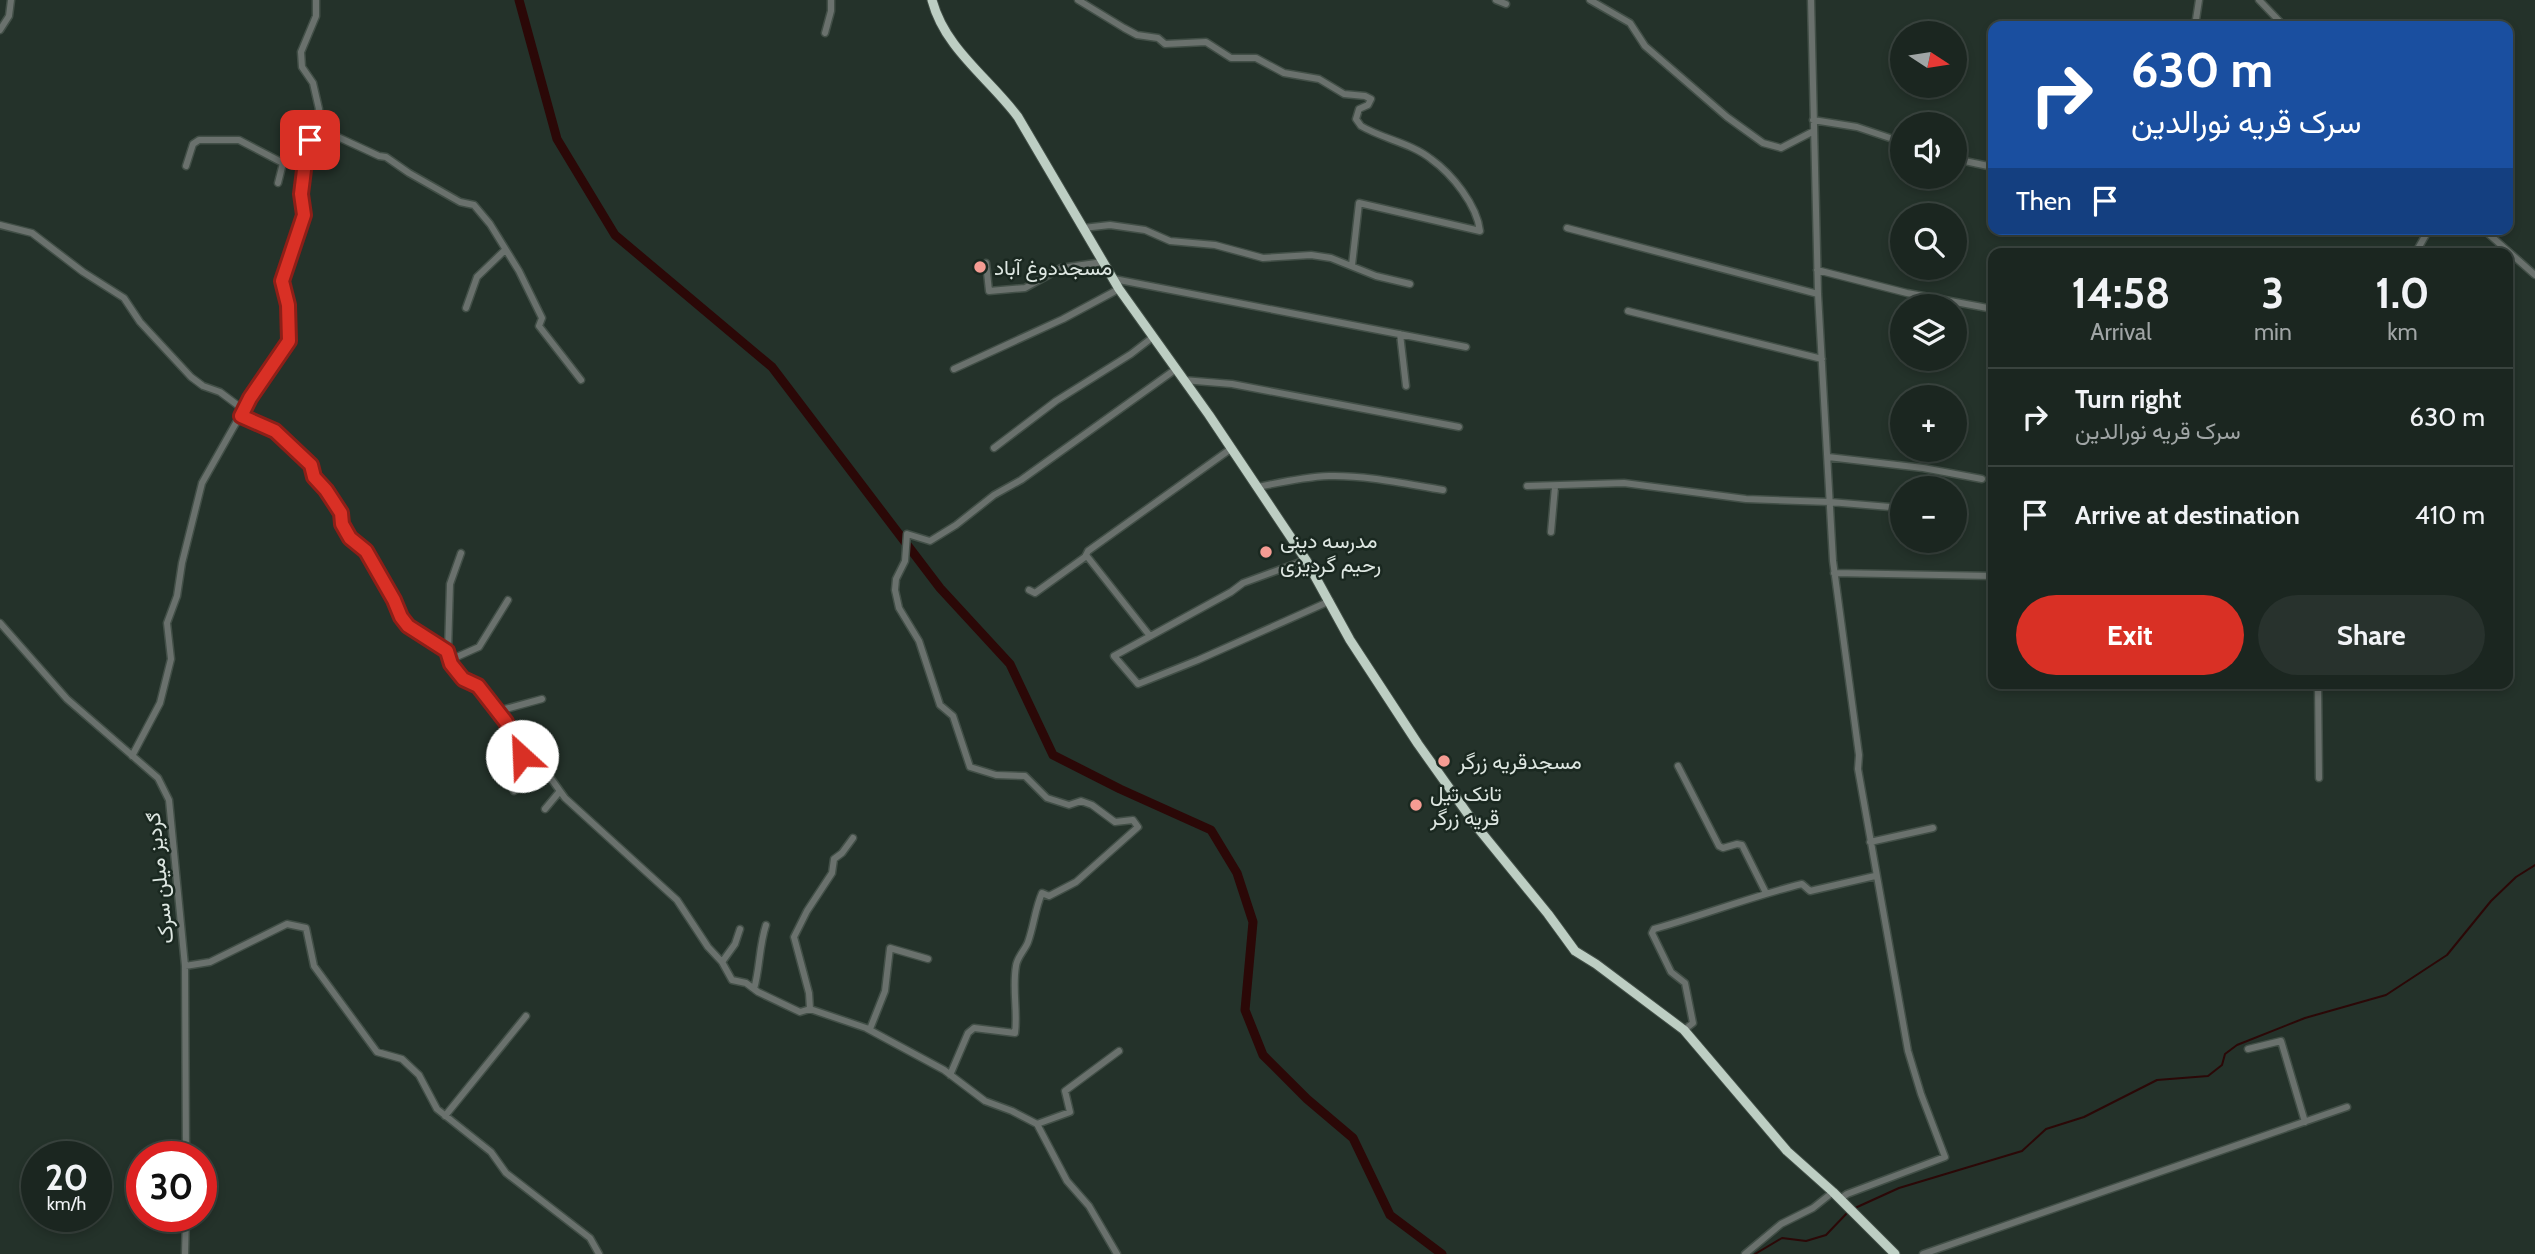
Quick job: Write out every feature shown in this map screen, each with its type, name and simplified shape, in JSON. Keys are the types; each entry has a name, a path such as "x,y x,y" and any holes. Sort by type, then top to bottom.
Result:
{"highway":[{"path":"932,0 936,16 949,40 1001,94 1018,117 1119,289 1232,448 1307,560 1350,640 1418,744 1477,827 1575,951 1684,1030 1787,1151 1895,1254"}],"street":[{"path":"0,30 9,16 11,0"},
{"path":"132,756 160,703 171,659 167,623 177,596 182,563 202,483 242,413 289,341 288,305 282,281 304,215 301,194 306,154 320,109 317,93 302,67 301,52 316,16 316,0"},
{"path":"825,33 831,0"},
{"path":"1078,0 1137,35 1157,38 1165,44 1206,42 1231,58 1255,58 1284,73 1319,79 1344,93 1365,96 1370,99 1368,105 1359,109 1356,119 1361,126 1431,158 1462,190 1478,218 1480,230 1359,202 1352,265"},
{"path":"1496,0 1506,4"},
{"path":"1590,0 1630,23 1645,46 1727,117 1763,143 1781,148 1814,131"},
{"path":"1745,1254 1780,1224 1836,1195 1847,1194 1945,1157 1908,1051 1858,769 1859,755 1834,573 1817,270 1811,0"},
{"path":"2196,21 2199,0"},
{"path":"2259,0 2279,21"},
{"path":"1813,120 1857,127 1890,138"},
{"path":"314,126 386,157 460,202 474,205 490,224 519,271 542,318 539,326 581,380"},
{"path":"186,166 193,144 199,140 239,140 284,163"},
{"path":"278,183 284,163 293,152 306,154"},
{"path":"1967,162 1988,166"},
{"path":"0,225 32,233 83,272 124,298 140,322 191,377 203,386 220,392 242,413 275,431 311,465 314,477 341,513 342,524 350,538 366,551 401,617 408,626 447,651"},
{"path":"1083,228 1110,225 1144,230 1170,241 1215,245 1263,258 1311,255 1331,258 1376,276 1410,284"},
{"path":"1567,228 1818,293"},
{"path":"2490,235 2504,248"},
{"path":"466,308 477,277 505,250"},
{"path":"2513,256 2535,275"},
{"path":"986,263 989,291 1025,288 1061,268 1102,262"},
{"path":"1817,270 1907,293 1988,308"},
{"path":"1113,279 1466,347"},
{"path":"954,369 1063,319 1119,289"},
{"path":"1628,311 1822,359"},
{"path":"1400,334 1406,386"},
{"path":"994,448 1056,401 1153,337"},
{"path":"950,1075 968,1033 974,1028 1015,1033 1016,964 1028,942 1035,908 1042,893 1049,896 1076,882 1138,828 1133,820 1115,822 1092,805 1081,801 1069,805 1047,798 1025,776 996,775 970,767 953,716 940,705 919,640 899,608 895,590 896,579 905,561 907,534 930,541 956,525 994,495 1021,480 1176,369"},
{"path":"1183,380 1233,384 1459,427"},
{"path":"1029,590 1035,593 1232,448"},
{"path":"1828,457 1923,468 1982,479"},
{"path":"1258,487 1284,481 1338,476 1443,490"},
{"path":"1527,486 1624,483 1746,499 1890,507"},
{"path":"1551,532 1555,486"},
{"path":"461,552 450,584 447,651 463,679 478,686 506,722 522,756 542,766 560,791 599,831 677,900 732,980 746,983 800,1012 810,1009 870,1029 950,1075 985,1101 1037,1124 1067,1181 1089,1206 1117,1254"},
{"path":"1085,554 1150,636"},
{"path":"1307,560 1243,583 1114,656 1138,684 1330,601"},
{"path":"1834,573 1988,576"},
{"path":"450,660 479,647 508,600"},
{"name":"ګردیز میلن سرک","path":"0,623 67,699 158,778 169,800 185,966 186,1141"},
{"path":"2318,689 2319,778"},
{"path":"498,711 542,699"},
{"path":"514,791 537,764"},
{"path":"1678,766 1718,846 1723,849 1742,845 1766,893"},
{"path":"545,809 560,791"},
{"path":"1870,842 1933,828"},
{"path":"810,1009 809,993 794,937 832,873 834,859 853,838"},
{"path":"1684,1030 1693,1023 1687,988 1679,976 1671,972 1652,931 1766,893 1802,884 1810,891 1875,876"},
{"path":"185,966 210,961 287,924 306,928 314,966 377,1052 402,1059 419,1075 437,1109 491,1152 506,1173 590,1238 599,1254"},
{"path":"754,989 766,925"},
{"path":"722,962 735,944 740,929"},
{"path":"870,1029 886,991 890,948 928,959"},
{"path":"446,1116 526,1016"},
{"path":"2248,1049 2281,1041 2305,1122"},
{"path":"1037,1124 1070,1112 1065,1091 1119,1051"},
{"path":"1923,1254 2347,1107"},
{"path":"186,1232 186,1254"}],"waterway":[{"path":"519,0 557,139 615,235 772,367 940,588 1010,664 1053,755 1211,830 1237,873 1253,922 1245,1010 1263,1055 1307,1099 1353,1138 1390,1215 1442,1254"},
{"path":"1855,1208 1899,1188 2022,1151 2046,1129 2084,1117 2157,1080 2208,1076 2222,1065 2225,1054 2237,1045 2305,1018 2386,995 2447,955 2491,901 2516,877 2535,865"},
{"path":"1755,1254 1782,1238 1806,1241 1826,1235 1848,1212"}],"place":[{"name":"مسجددوغ آباد","path":"980,267"},
{"name":"مدرسه دینی رحیم گردیزی","path":"1266,552"},
{"name":"مسجدقریه زرگر","path":"1444,761"},
{"name":"تانک تیل قریه زرگر","path":"1416,805"}],"route":[{"path":"310,140 301,194 304,215 282,281 288,305 289,341 250,398 241,416 275,431 311,465 314,477 341,513 342,524 350,538 366,551 401,617 408,626 447,651 451,664 463,679 478,686 506,722 522,756"}]}
